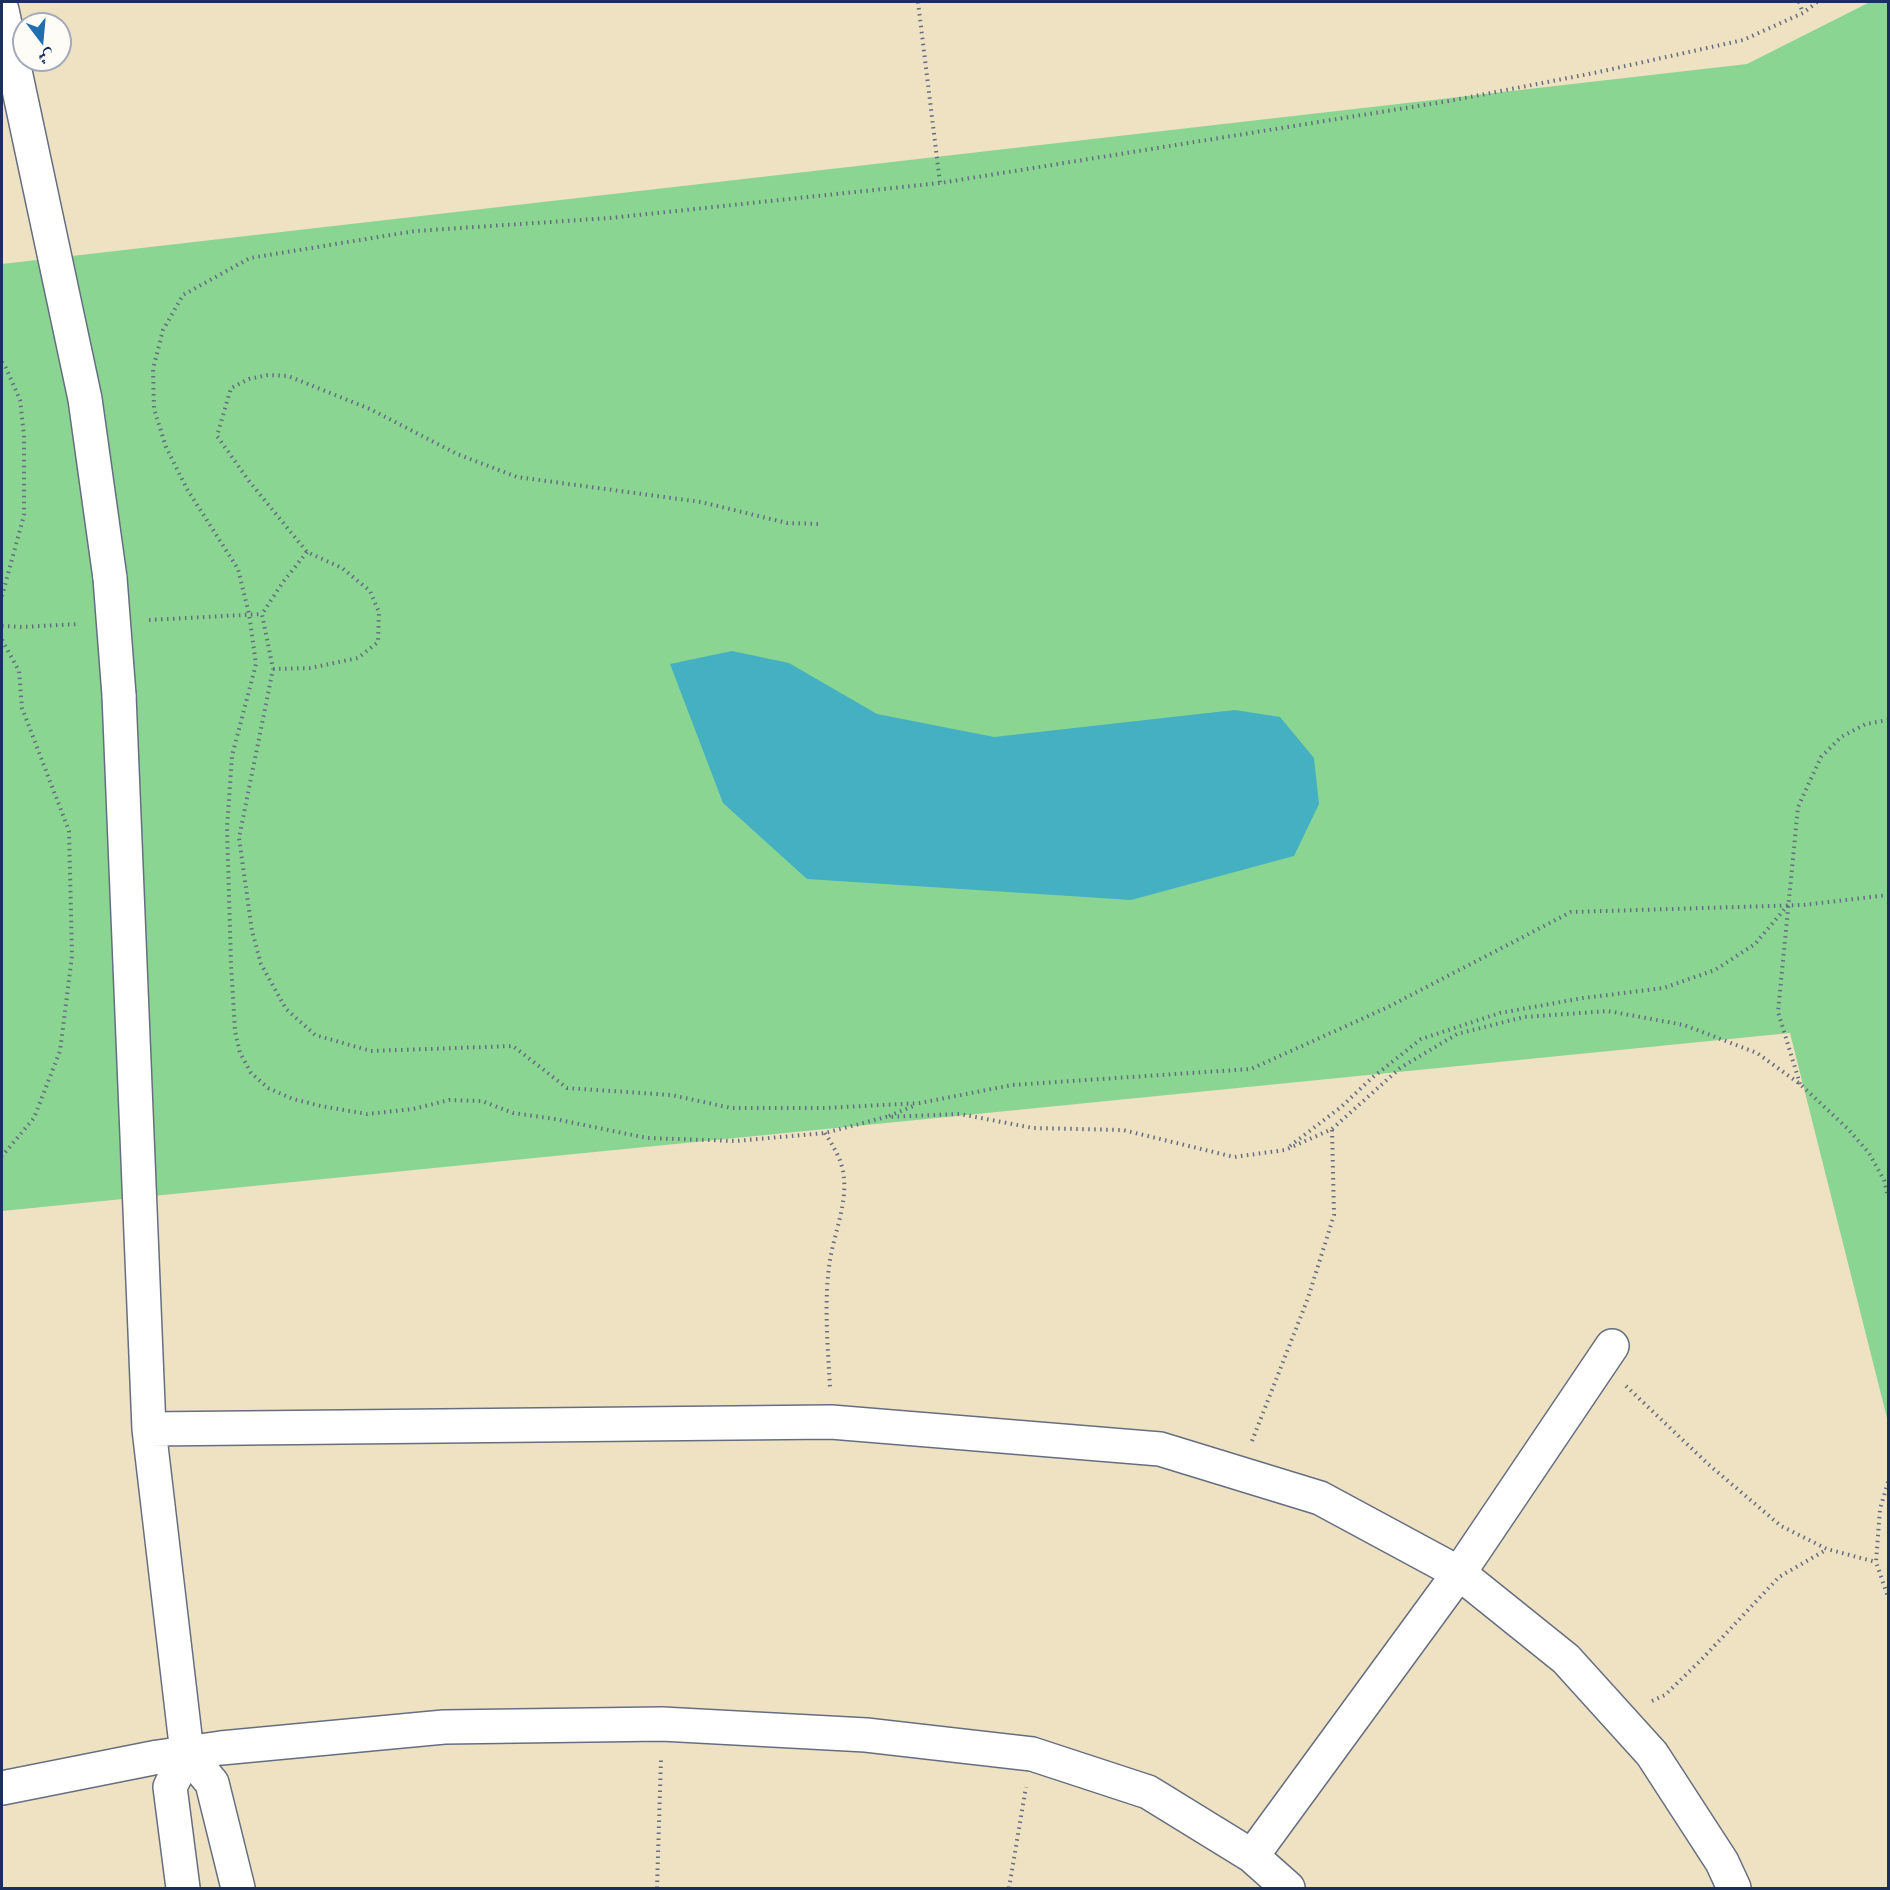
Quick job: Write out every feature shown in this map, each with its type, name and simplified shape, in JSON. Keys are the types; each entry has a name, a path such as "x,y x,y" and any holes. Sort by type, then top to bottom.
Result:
{"street":[{"path":"2,10 85,399 110,578 119,695 148,1429 187,1753 212,1783 238,1888"},
{"path":"1252,1856 1459,1573 1609,1349"},
{"path":"148,1429 831,1422 1160,1449 1320,1498 1459,1573 1566,1659 1652,1754 1722,1862 1734,1888"},
{"path":"2,1788 187,1753 444,1727 662,1724 866,1735 1032,1754 1148,1792 1252,1856 1288,1888"},
{"path":"183,1888 170,1787 187,1753"}],"path":[{"path":"918,2 940,183"},
{"path":"1799,2 1803,13"},
{"path":"920,1103 886,1117 825,1133 736,1141 647,1138 555,1119 513,1113 482,1101 449,1100 413,1109 367,1114 293,1099 268,1088 251,1073 240,1053 235,1031 227,828 232,756 256,664 249,614 238,569 187,489 166,447 154,409 153,369 163,330 183,295 250,258 415,231 610,218 940,183 1449,101 1743,40 1803,13 1817,2"},
{"path":"2,362 20,400 24,435 24,515 2,596"},
{"path":"273,669 310,668 358,658 378,642 379,612 370,591 342,568 307,552 249,481 217,436 231,388 249,380 268,375 288,376 370,409 457,454 517,477 701,502 787,523 819,524"},
{"path":"307,552 283,582 262,614 273,669 239,838 252,931 261,964 286,1009 315,1035 371,1051 513,1046 567,1088 671,1095 731,1108 825,1108 920,1103 1012,1085 1251,1068 1386,1008 1571,912 1803,905 1888,895"},
{"path":"249,614 262,614"},
{"path":"2,626 23,627"},
{"path":"2,640 19,671 22,708 69,831 72,956 60,1051 34,1118 2,1156"},
{"path":"1800,1084 1778,1012 1798,807 1821,757 1840,737 1866,724 1888,720"},
{"path":"1285,1150 1341,1107 1373,1077 1421,1039 1500,1013 1583,998 1664,988 1715,970 1755,944 1788,904"},
{"path":"886,1117 960,1114 1033,1128 1123,1130 1234,1157 1285,1150 1332,1129 1400,1068 1457,1035 1524,1017 1608,1011 1684,1025 1757,1053 1800,1084 1848,1129 1869,1153 1884,1180 1888,1197"},
{"path":"1240,1473 1308,1298 1334,1215 1332,1129"},
{"path":"825,1133 840,1159 845,1189 829,1266 827,1315 831,1422"},
{"path":"1609,1349 1619,1378 1708,1464 1781,1526 1827,1549 1876,1562"},
{"path":"1888,1482 1880,1509 1876,1562 1888,1597"},
{"path":"1620,1719 1665,1695 1779,1577 1827,1549"},
{"path":"657,1888 662,1724"},
{"path":"1009,1888 1032,1754"}],"green space":[{"path":"1870,2 1888,2 1888,1422 1790,1033 2,1211 2,264 1747,64"}],"water":[{"path":"732,651 789,663 877,714 994,737 1235,710 1280,717 1314,758 1319,804 1294,856 1131,900 807,879 723,803 670,664"}]}
